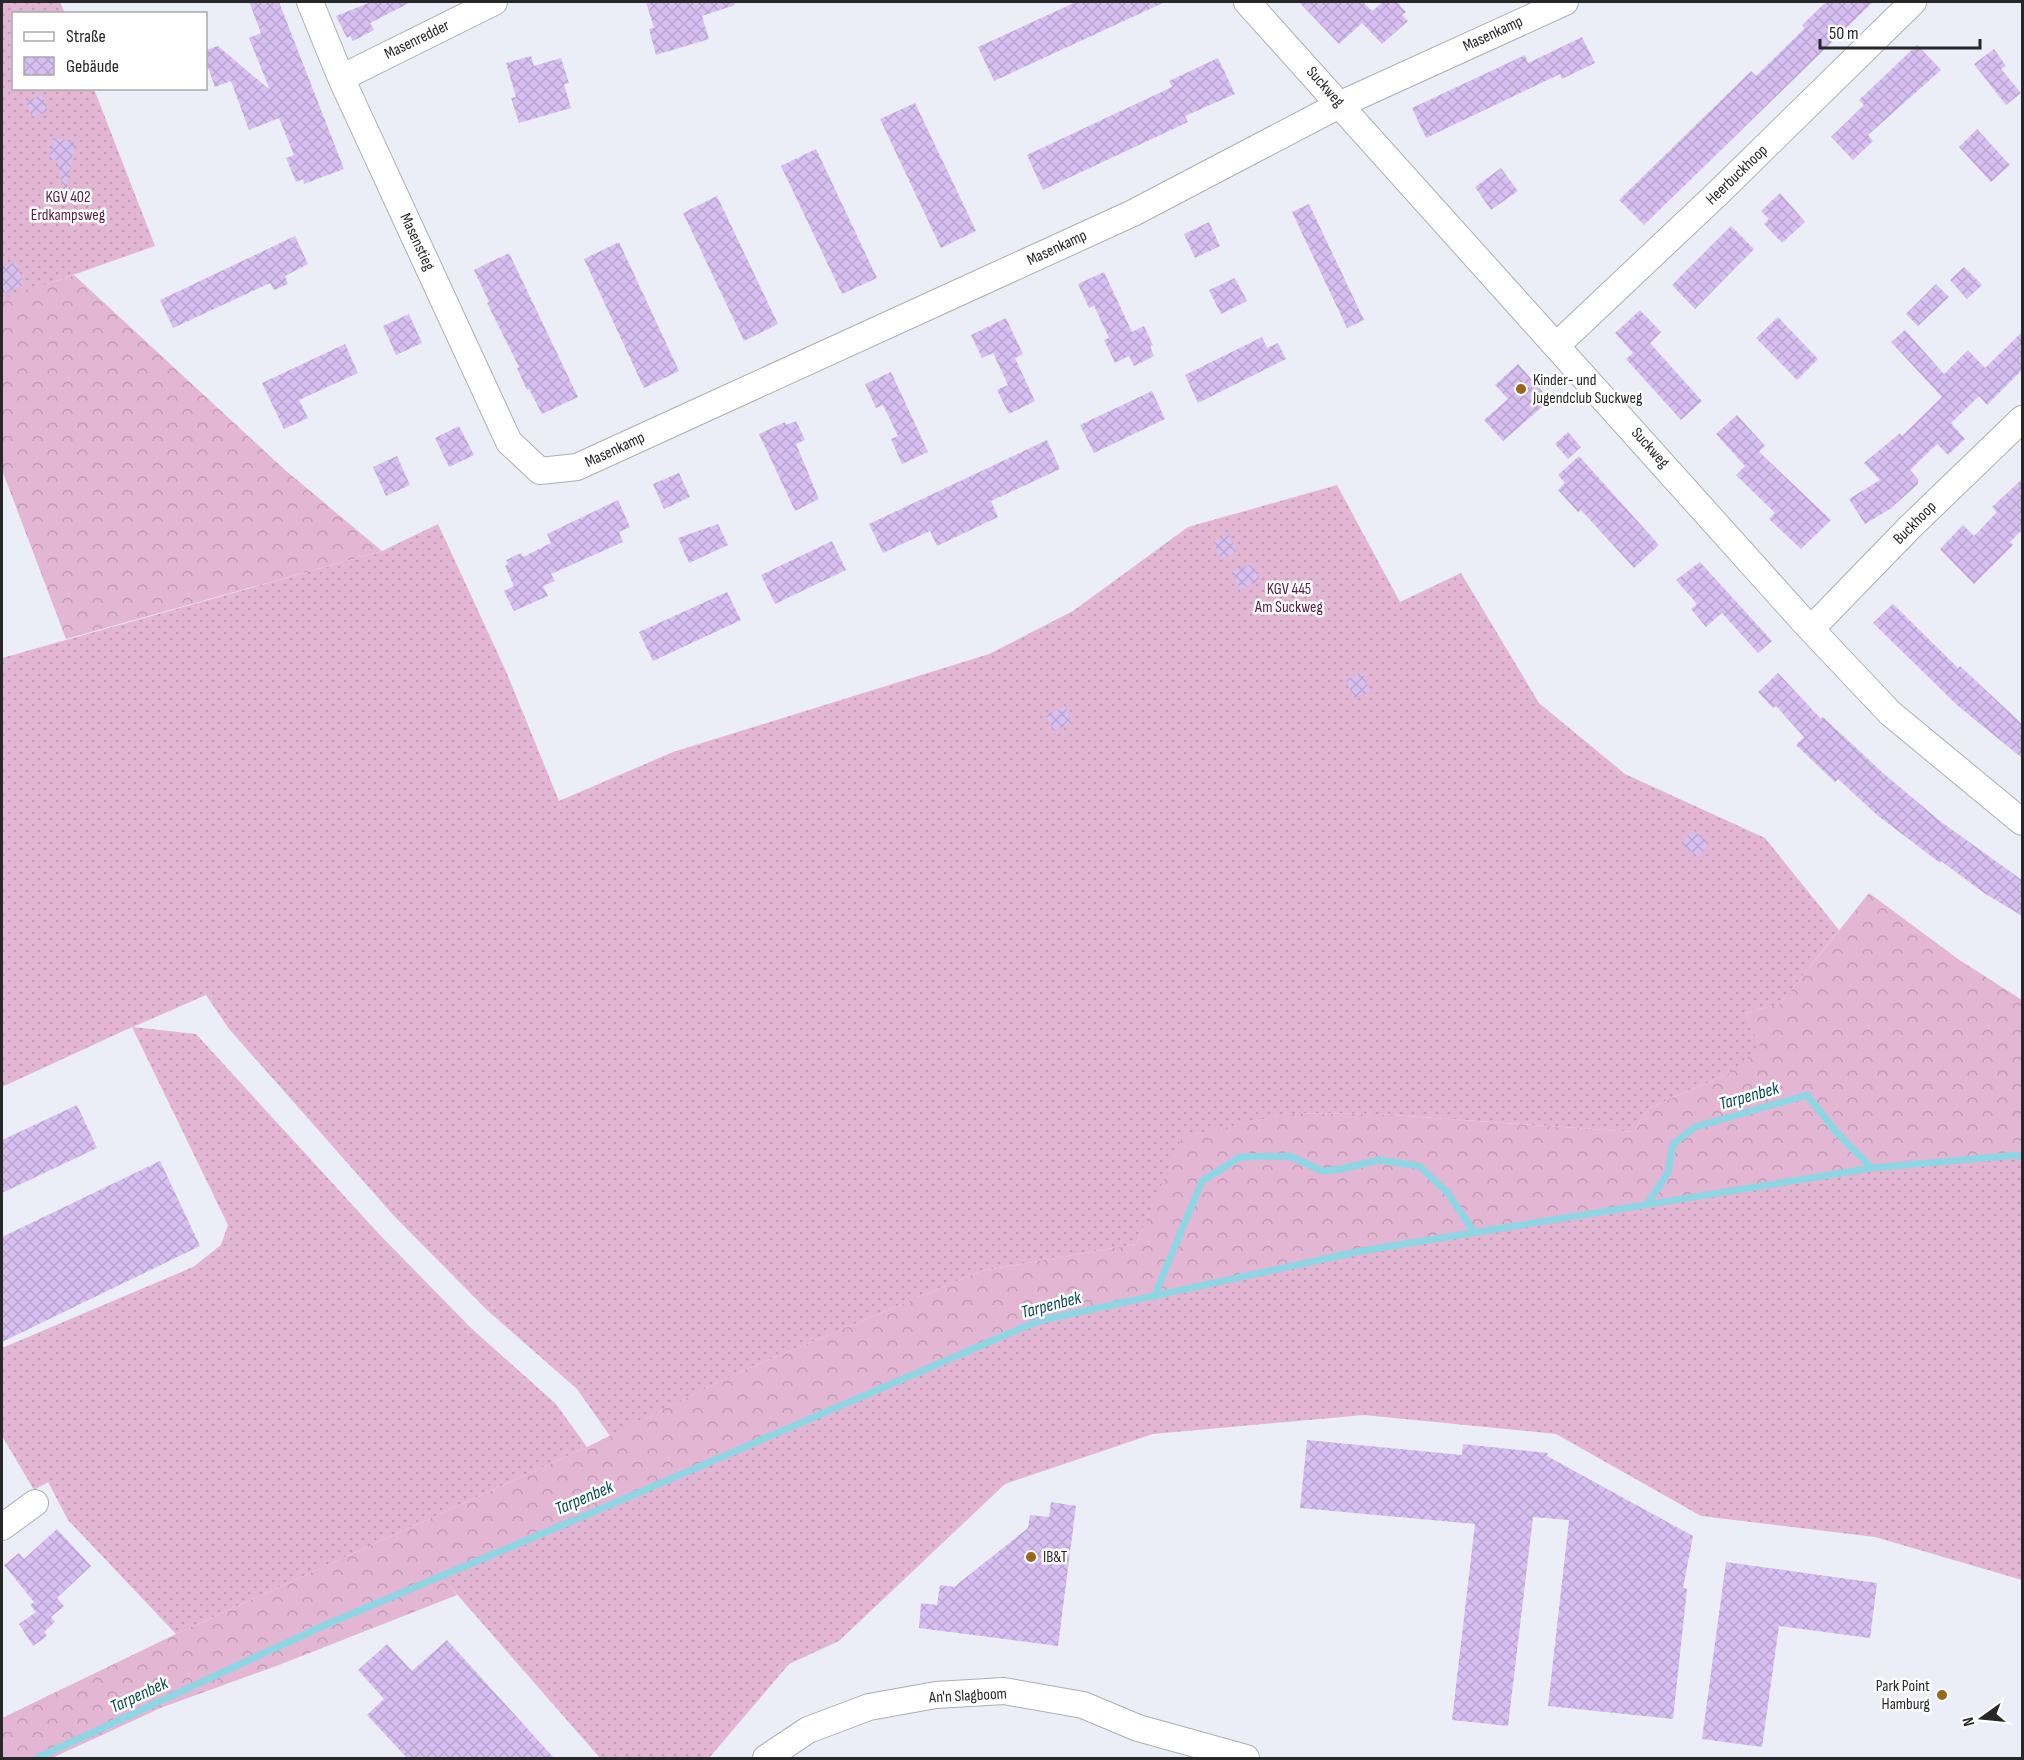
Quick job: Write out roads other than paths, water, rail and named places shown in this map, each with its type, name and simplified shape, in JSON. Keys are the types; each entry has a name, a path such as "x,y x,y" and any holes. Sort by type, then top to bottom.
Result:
{"street":[{"name":"Masenstieg","path":"310,2 340,78 509,442 540,471"},
{"name":"Masenredder","path":"340,78 494,2"},
{"name":"Suckweg","path":"1247,2 1811,629 1890,713 2022,822"},
{"name":"Masenkamp","path":"540,471 577,467 1133,213 1341,104 1565,2"},
{"name":"Heerbuckhoop","path":"1557,345 1718,193 1913,2"},
{"name":"Buckhoop","path":"1811,629 1909,528 2022,419"},
{"path":"2,1527 35,1503"},
{"name":"An'n Slagboom","path":"766,1758 808,1730 869,1707 936,1695 1004,1691 1083,1704 1138,1728 1246,1758"}],"waterway":[{"name":"Tarpenbek","path":"1647,1204 1668,1173 1673,1144 1695,1127 1807,1095 1838,1134 1872,1168"},
{"name":"Tarpenbek","path":"37,1758 325,1625 1038,1321 1361,1251 1872,1168 2017,1155 2022,1158"},
{"name":"Tarpenbek","path":"1154,1297 1202,1181 1240,1157 1290,1156 1322,1171 1379,1160 1419,1166 1447,1192 1474,1232"}],"place":[{"name":"Kinder- und Jugendclub Suckweg","path":"1521,389"},
{"name":"IB&T","path":"1031,1557"},
{"name":"Park Point Hamburg","path":"1942,1695"}],"park label":[{"name":"KGV 402 Erdkampsweg","path":"68,206"},
{"name":"KGV 445 Am Suckweg","path":"1289,598"}]}
